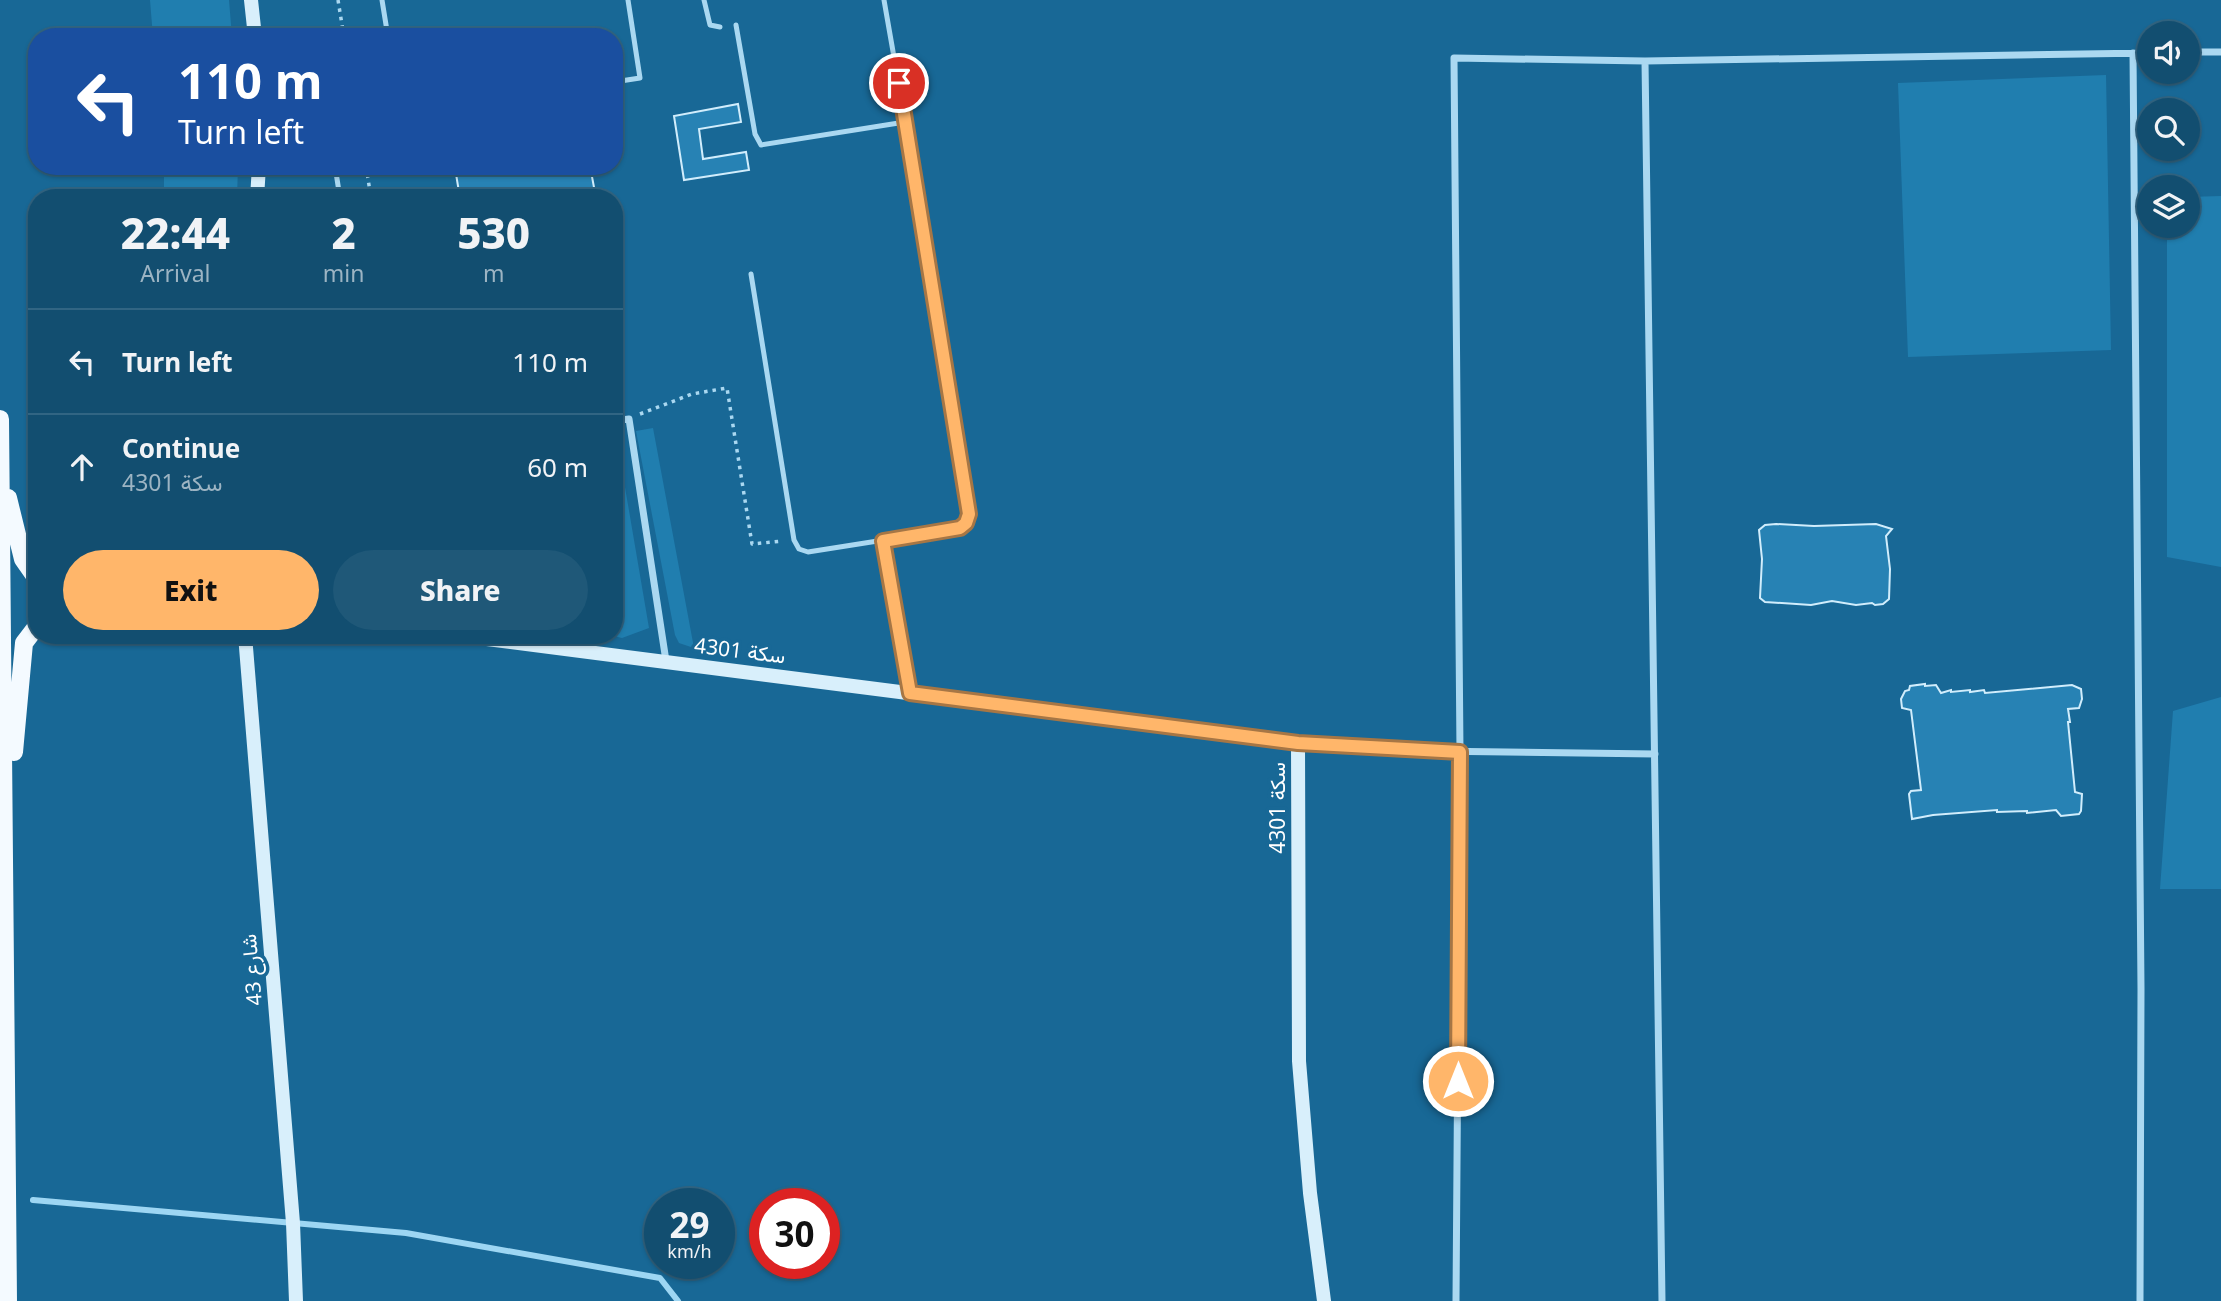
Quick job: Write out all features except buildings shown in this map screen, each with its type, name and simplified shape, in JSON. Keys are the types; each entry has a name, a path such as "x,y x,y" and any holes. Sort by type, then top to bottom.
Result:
{"main road":[{"path":"0,419 8,1301"},
{"path":"0,465 23,559 28,566"},
{"path":"5,857 24,643 28,638"}],"street":[{"path":"251,0 254,28"},
{"path":"2200,52 2221,52"},
{"path":"2133,53 2141,934 2140,1301"},
{"path":"1456,1301 1460,752 1454,58 1645,61 2137,53"},
{"path":"1645,61 1661,1301"},
{"path":"623,420 629,419 666,662"},
{"name":"شارع 43","path":"246,644 293,1223 296,1301"},
{"name":"سكة 4301","path":"566,644 666,662 1298,743 1298,1060 1310,1193 1324,1301"},
{"path":"1298,743 1460,752 1655,754"}],"lane":[{"path":"382,0 387,28"},
{"path":"623,81 640,78 628,0"},
{"path":"704,0 710,25 720,27"},
{"path":"751,274 794,540 799,549 808,552 883,541 960,528 966,523 969,514 884,0"},
{"path":"736,25 755,135 761,145 905,122"},
{"path":"883,541 910,693"}],"path":[{"path":"338,0 343,28"},
{"path":"629,419 692,394 727,388 752,544 794,540"}],"shaded area":[{"path":"150,0 229,0 231,28 152,28"},
{"path":"2106,75 2111,350 1908,357 1898,83"},
{"path":"164,175 238,175 237,189 164,189"},
{"path":"2221,196 2221,567 2167,557 2167,238 2200,238 2200,197"},
{"path":"653,428 694,648 679,643 675,635 636,431"},
{"path":"623,475 649,628 623,638"},
{"path":"2221,697 2221,889 2160,889 2173,711"}],"waterway":[{"path":"33,1200 406,1233 660,1278 678,1301"}],"route":[{"path":"899,83 969,514 966,523 960,528 883,541 910,693 1298,743 1460,752 1458,1081"}]}
